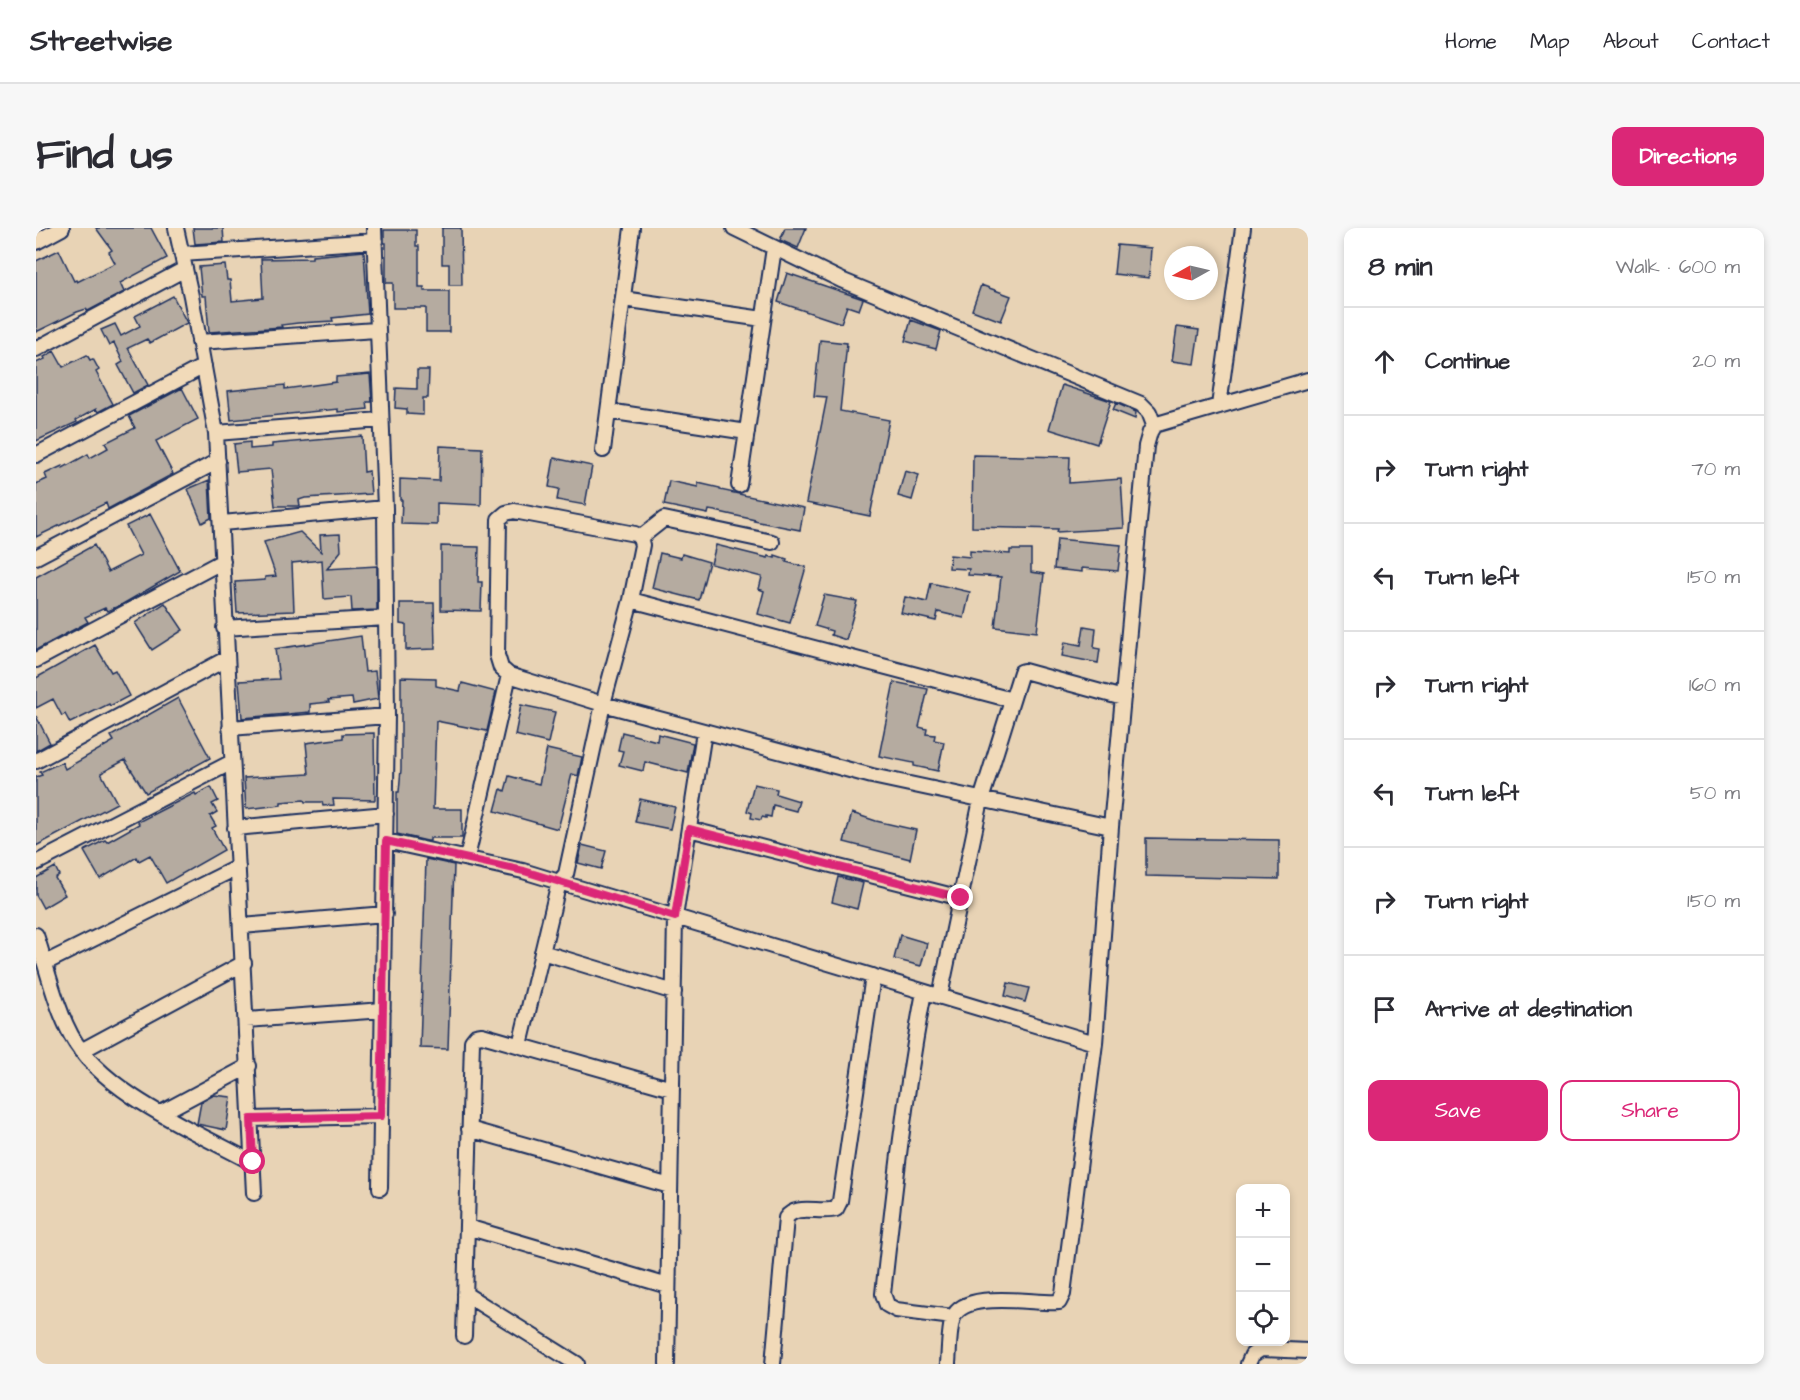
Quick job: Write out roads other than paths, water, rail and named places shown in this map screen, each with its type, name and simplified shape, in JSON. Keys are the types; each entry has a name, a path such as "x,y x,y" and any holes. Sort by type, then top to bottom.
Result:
{"street":[{"path":"36,242 62,228"},
{"path":"176,228 216,433 254,1193"},
{"path":"603,450 632,228"},
{"path":"734,228 756,233 774,248 895,303 1141,404 1149,412 1154,425"},
{"path":"1219,406 1243,228"},
{"path":"182,254 374,234 376,330 385,508 387,716 380,1188"},
{"path":"739,485 774,248"},
{"path":"36,348 185,269"},
{"path":"623,299 764,319"},
{"path":"199,342 376,330"},
{"path":"36,455 204,366"},
{"path":"948,1364 953,1317 971,1302 987,1300 1059,1302 1063,1294 1095,1043 1111,827 1149,432 1154,425 1308,380"},
{"path":"608,411 747,432"},
{"path":"216,433 381,420"},
{"path":"36,557 218,461"},
{"path":"222,523 385,508"},
{"path":"520,1045 560,882 566,874 603,704 631,600 642,545 640,538 635,534 514,511 506,513 499,519 497,655 501,668 509,675 603,704 872,776 1111,827"},
{"path":"640,538 664,519 772,542"},
{"path":"36,660 222,561"},
{"path":"631,600 1012,700"},
{"path":"224,628 386,618"},
{"path":"36,761 226,659"},
{"path":"940,996 981,800 1019,675 1024,671 1123,698"},
{"path":"467,858 509,675"},
{"path":"230,728 387,716"},
{"path":"667,1364 675,917 704,732"},
{"path":"36,863 232,762"},
{"path":"235,828 386,814"},
{"path":"689,829 961,898"},
{"path":"386,841 524,871 1095,1043"},
{"path":"45,963 238,867"},
{"path":"242,926 385,914"},
{"path":"36,935 65,1024 81,1051 101,1073 161,1113 253,1162"},
{"path":"543,952 674,992"},
{"path":"81,1051 243,963"},
{"path":"772,1364 786,1218 789,1213 797,1210 828,1212 836,1209 840,1201 873,976"},
{"path":"924,992 914,1044 896,1172 883,1294 887,1305 897,1310 953,1317"},
{"path":"246,1020 383,1010"},
{"path":"464,1336 473,1038 482,1035 672,1089"},
{"path":"161,1113 249,1066"},
{"path":"251,1119 381,1116"},
{"path":"469,1129 670,1186"},
{"path":"467,1227 668,1286"},
{"path":"465,1294 578,1364"},
{"path":"1248,1364 1252,1355 1261,1349 1308,1351"}]}
